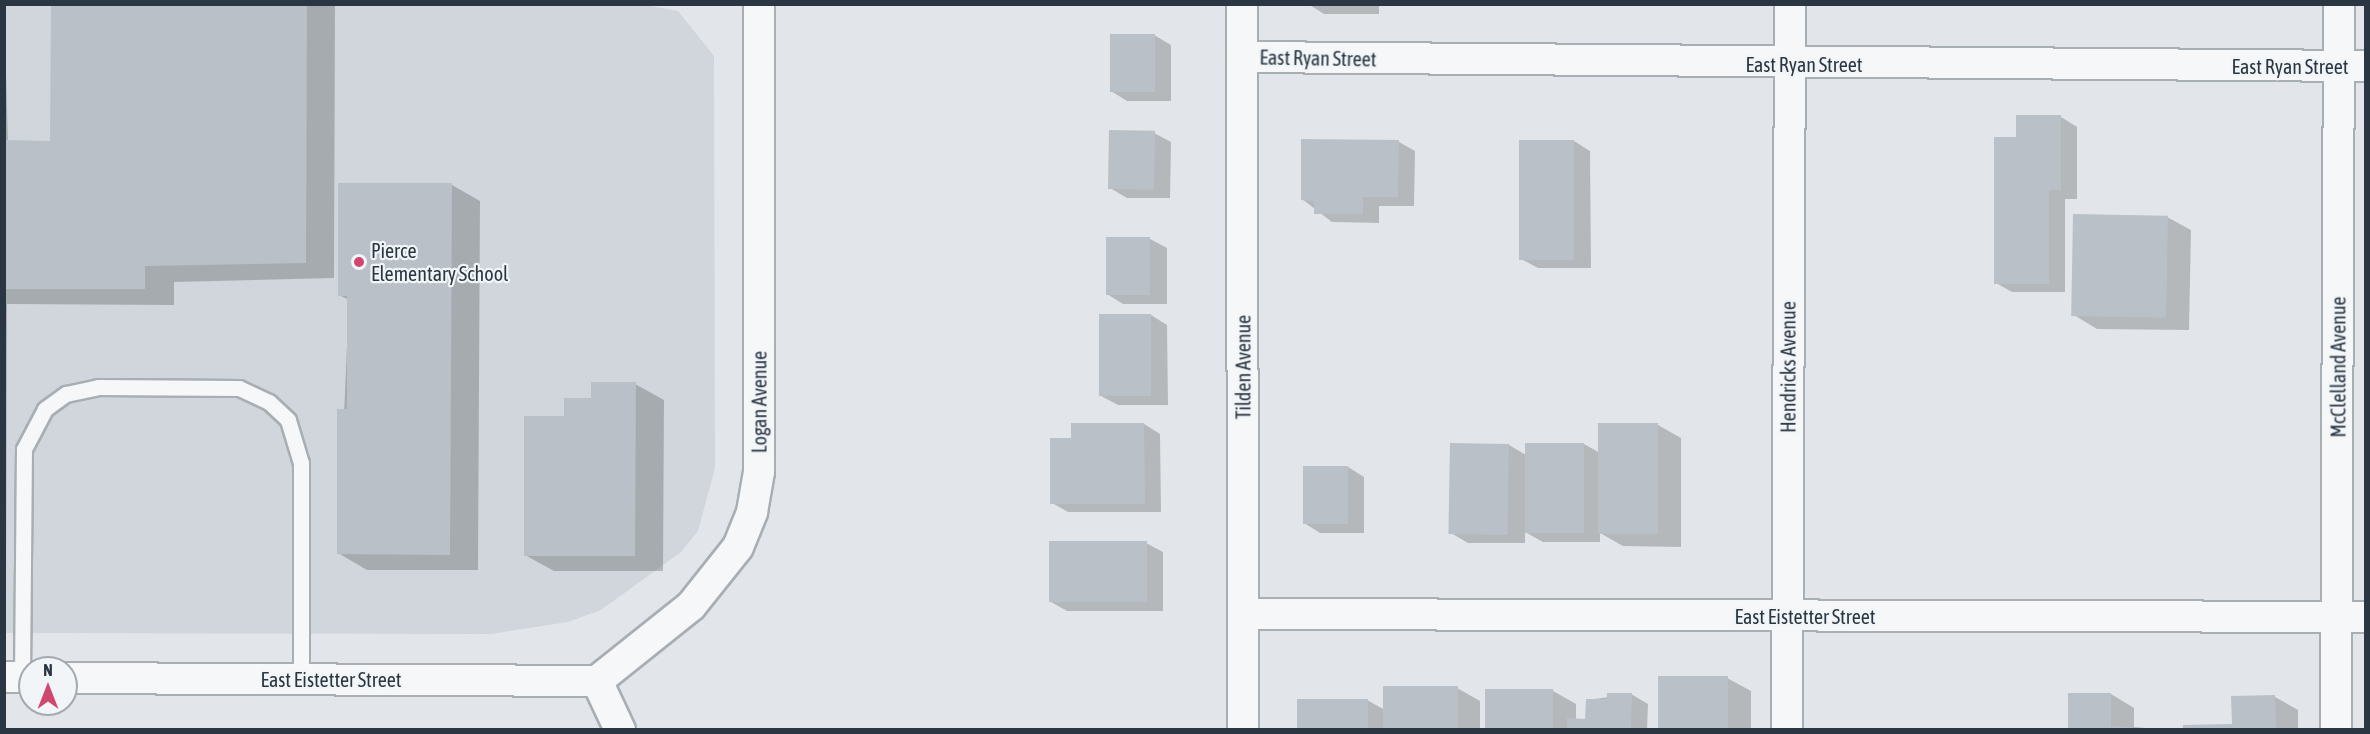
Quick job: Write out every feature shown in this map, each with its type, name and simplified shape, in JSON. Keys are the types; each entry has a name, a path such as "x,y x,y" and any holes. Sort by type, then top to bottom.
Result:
{"street":[{"name":"Logan Avenue","path":"597,681 691,606 738,547 752,512 759,472 759,4"},
{"name":"Tilden Avenue","path":"1242,4 1243,729"},
{"name":"Hendricks Avenue","path":"1787,729 1790,4"},
{"name":"McClelland Avenue","path":"2336,729 2351,617 2352,66 2339,4"},
{"name":"East Ryan Street","path":"1242,57 1790,64 2352,66"},
{"name":"East Eistetter Street","path":"1244,614 2351,617"},
{"name":"East Eistetter Street","path":"78,678 597,681"},
{"path":"597,681 620,729"}],"lane":[{"path":"20,656 26,442 37,419 61,398 110,387 239,388 269,402 288,420 301,464 301,679"}],"shaded area":[{"name":"Pierce Elementary School","path":"639,4 678,11 714,56 715,468 698,531 681,552 601,610 568,622 491,634 5,633 5,5"}],"building":[{"path":"51,4 307,4 306,263 145,266 145,289 5,289 5,140 50,141"},
{"path":"1110,34 1155,34 1155,92 1110,92"},
{"path":"2016,115 2061,115 2061,190 2049,190 2049,284 1994,284 1994,137 2016,137"},
{"path":"1109,130 1155,131 1154,190 1108,189"},
{"path":"1301,139 1399,140 1398,197 1363,197 1363,214 1314,214 1314,201 1301,200"},
{"path":"1519,140 1574,140 1574,260 1519,260"},
{"path":"338,183 452,183 450,555 337,554 337,409 347,409 347,296 338,296"},
{"path":"2073,214 2168,216 2166,318 2071,316"},
{"path":"1106,237 1150,237 1150,295 1106,295"},
{"path":"1099,314 1151,314 1151,396 1099,396"},
{"path":"591,382 636,382 635,556 524,556 524,416 564,416 564,398 591,398"},
{"path":"1071,423 1144,423 1145,504 1050,504 1050,438 1071,438"},
{"path":"1598,423 1658,423 1658,534 1598,534"},
{"path":"1450,443 1509,444 1507,535 1448,534"},
{"path":"1525,443 1584,443 1584,533 1525,533"},
{"path":"1303,466 1348,466 1348,524 1303,524"},
{"path":"1049,541 1147,541 1147,602 1049,602"},
{"path":"1658,676 1728,676 1728,730 1658,730"},
{"path":"1383,686 1458,686 1458,730 1383,730"},
{"path":"1485,689 1553,689 1553,730 1485,730"},
{"path":"1607,693 1632,693 1631,730 1567,730 1567,718 1585,719 1586,699 1607,699"},
{"path":"2068,693 2111,693 2111,726 2165,730 2068,730"},
{"path":"2275,695 2276,730 2183,730 2183,725 2232,724 2231,696"},
{"path":"1297,699 1368,699 1368,730 1297,730"}],"place":[{"name":"Pierce Elementary School","path":"359,262"}]}
